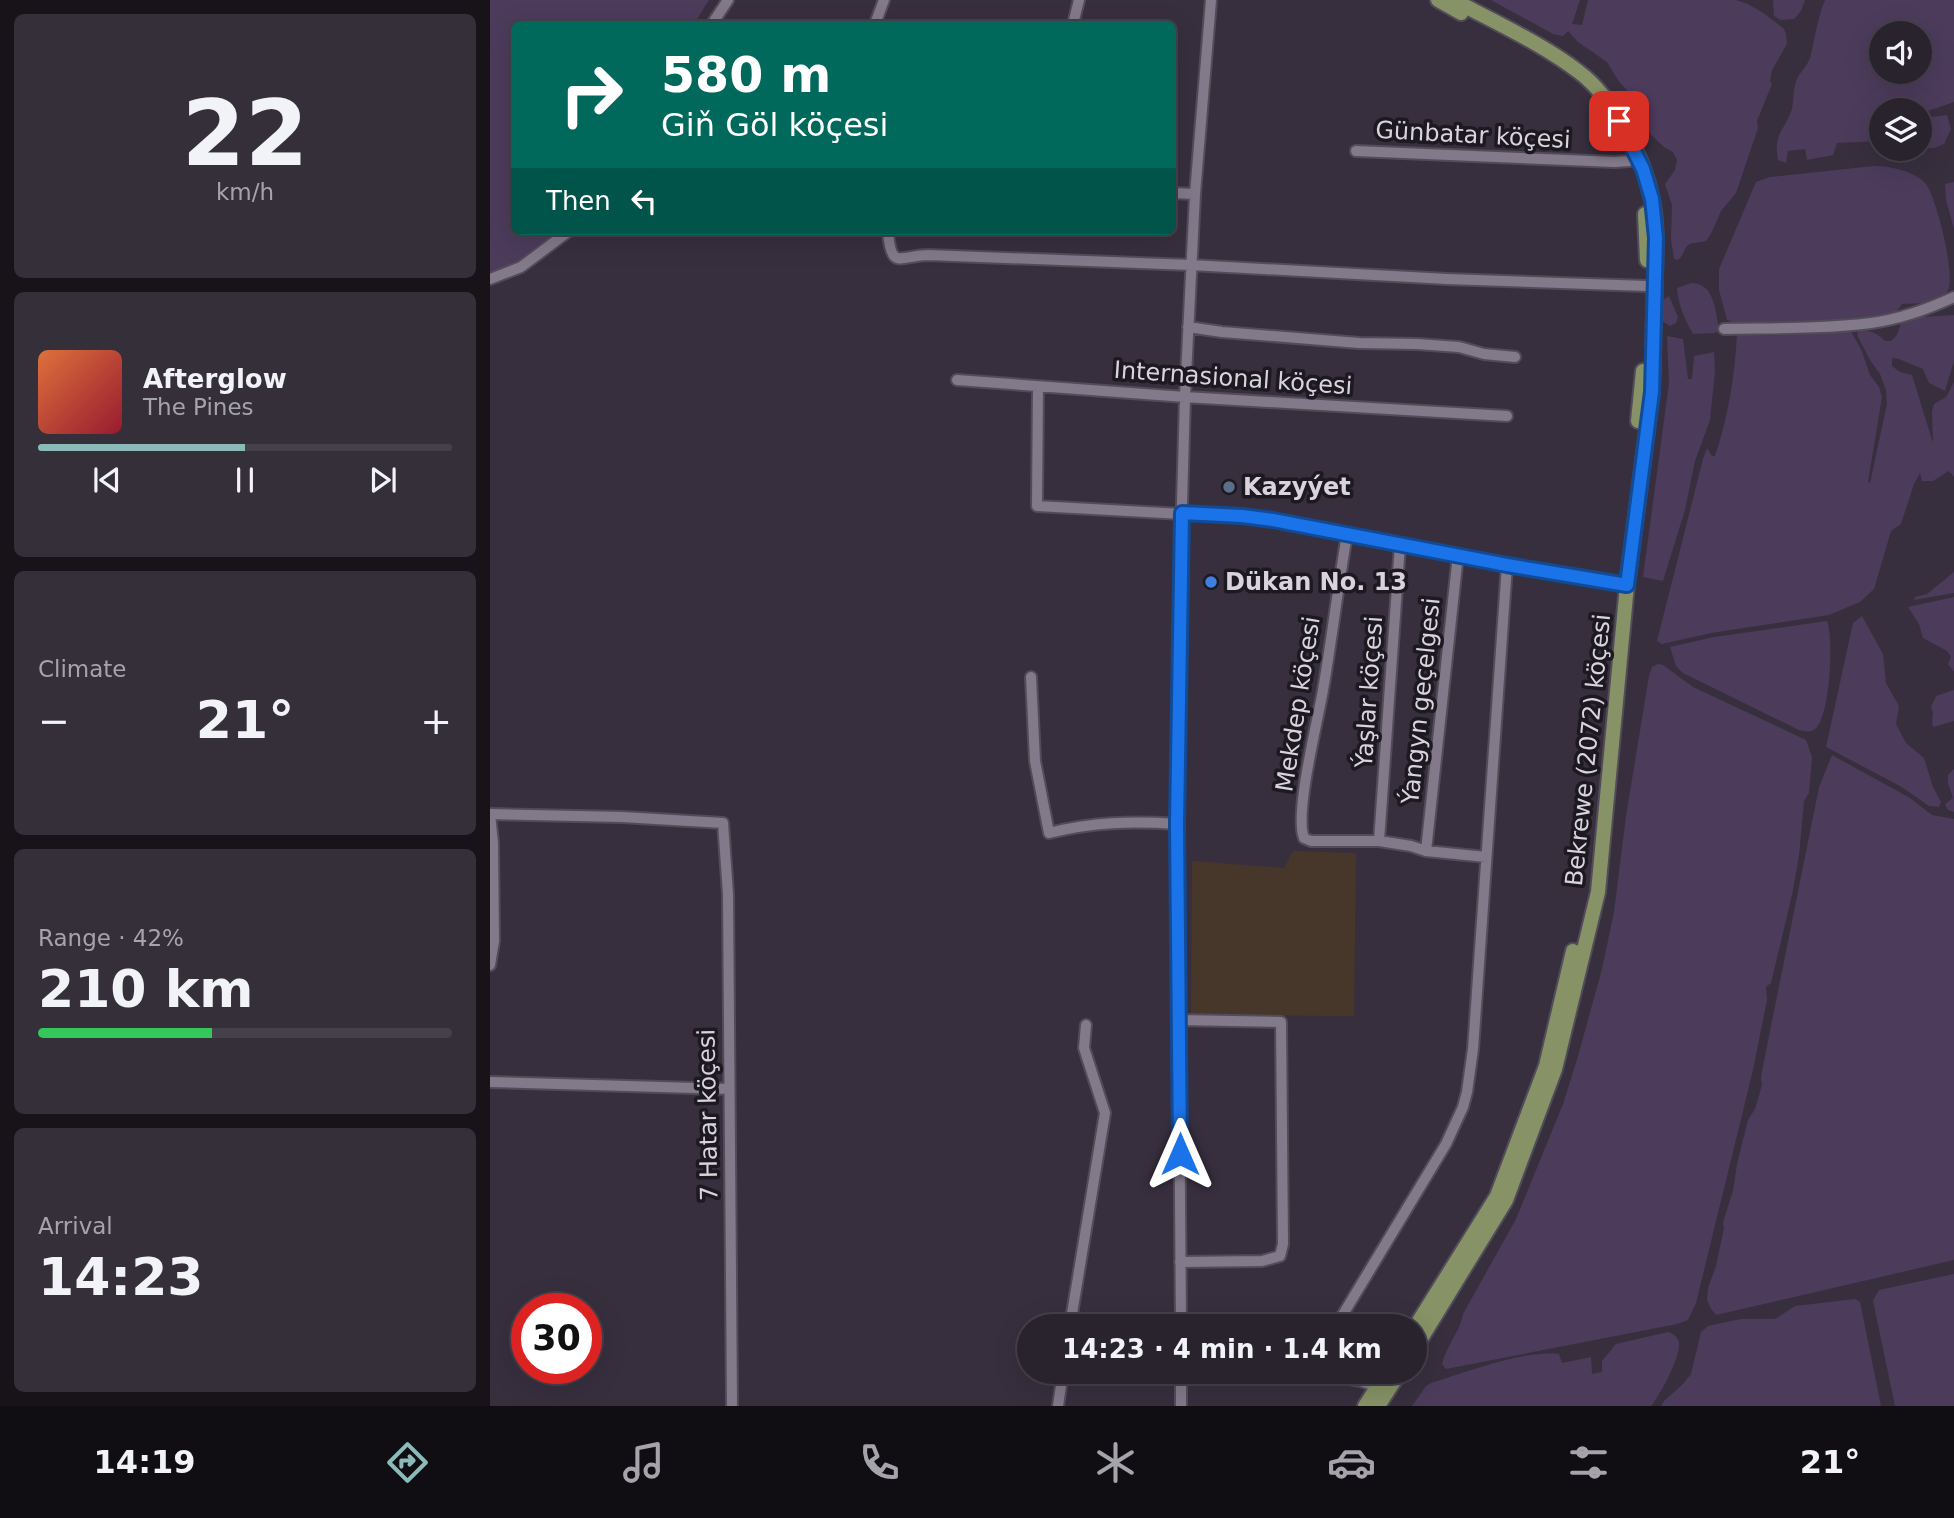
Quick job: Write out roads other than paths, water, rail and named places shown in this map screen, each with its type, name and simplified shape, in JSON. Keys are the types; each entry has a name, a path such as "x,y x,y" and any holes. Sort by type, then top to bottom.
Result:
{"main road":[{"name":"Bekrewe (2072) köçesi","path":"1423,1314 1497,1196 1546,1066 1588,890 1642,391 1647,286 1644,211 1634,172 1590,94 1554,64 1438,0"},
{"name":"Bekrewe (2072) köçesi","path":"1427,1329 1506,1200 1555,1069 1598,892 1623,584 1652,392 1656,238 1649,189 1632,145 1597,88 1559,58 1454,0"},
{"path":"1378,1406 1384,1384"},
{"path":"1365,1406 1388,1384"}],"street":[{"path":"714,21 728,0"},
{"path":"876,21 884,0"},
{"path":"1074,21 1079,0"},
{"path":"1181,1314 1177,824 1182,513 1195,194 1211,0"},
{"name":"Günbatar köçesi","path":"1356,150 1629,161"},
{"path":"1176,193 1195,194"},
{"path":"490,279 521,267 566,235"},
{"path":"888,235 890,249 900,260 929,255 1647,286"},
{"path":"1724,329 1802,328 1872,323 1931,308 1954,297"},
{"path":"1188,327 1359,343 1448,346 1515,357"},
{"name":"Internasional köçesi","path":"957,380 1507,416"},
{"path":"1038,387 1038,506 1255,518 1623,584"},
{"name":"Mekdep köçesi","path":"1347,535 1303,806 1302,828 1304,838 1311,841 1379,841"},
{"name":"Ýaşlar köçesi","path":"1379,841 1401,545"},
{"name":"Ýangyn geçelgesi","path":"1426,851 1458,555"},
{"path":"1343,1314 1446,1144 1463,1107 1469,1083 1507,565"},
{"path":"1031,677 1035,761 1049,833 1072,827 1118,822 1177,824"},
{"path":"490,814 494,941 490,965"},
{"name":"7 Hatar köçesi","path":"490,814 723,823 728,894 732,1406"},
{"path":"1379,841 1426,851 1486,857"},
{"path":"1179,1020 1281,1022 1283,1244 1280,1256 1262,1261 1180,1262"},
{"path":"1072,1314 1105,1113 1084,1048 1086,1025"},
{"path":"490,1082 729,1089"},
{"path":"1058,1406 1061,1384"},
{"path":"1181,1384 1181,1406"},
{"path":"1368,1384 1382,1390"}],"place":[{"name":"Kazyýet","path":"1229,487"},
{"name":"Dükan No. 13","path":"1211,582"}]}
